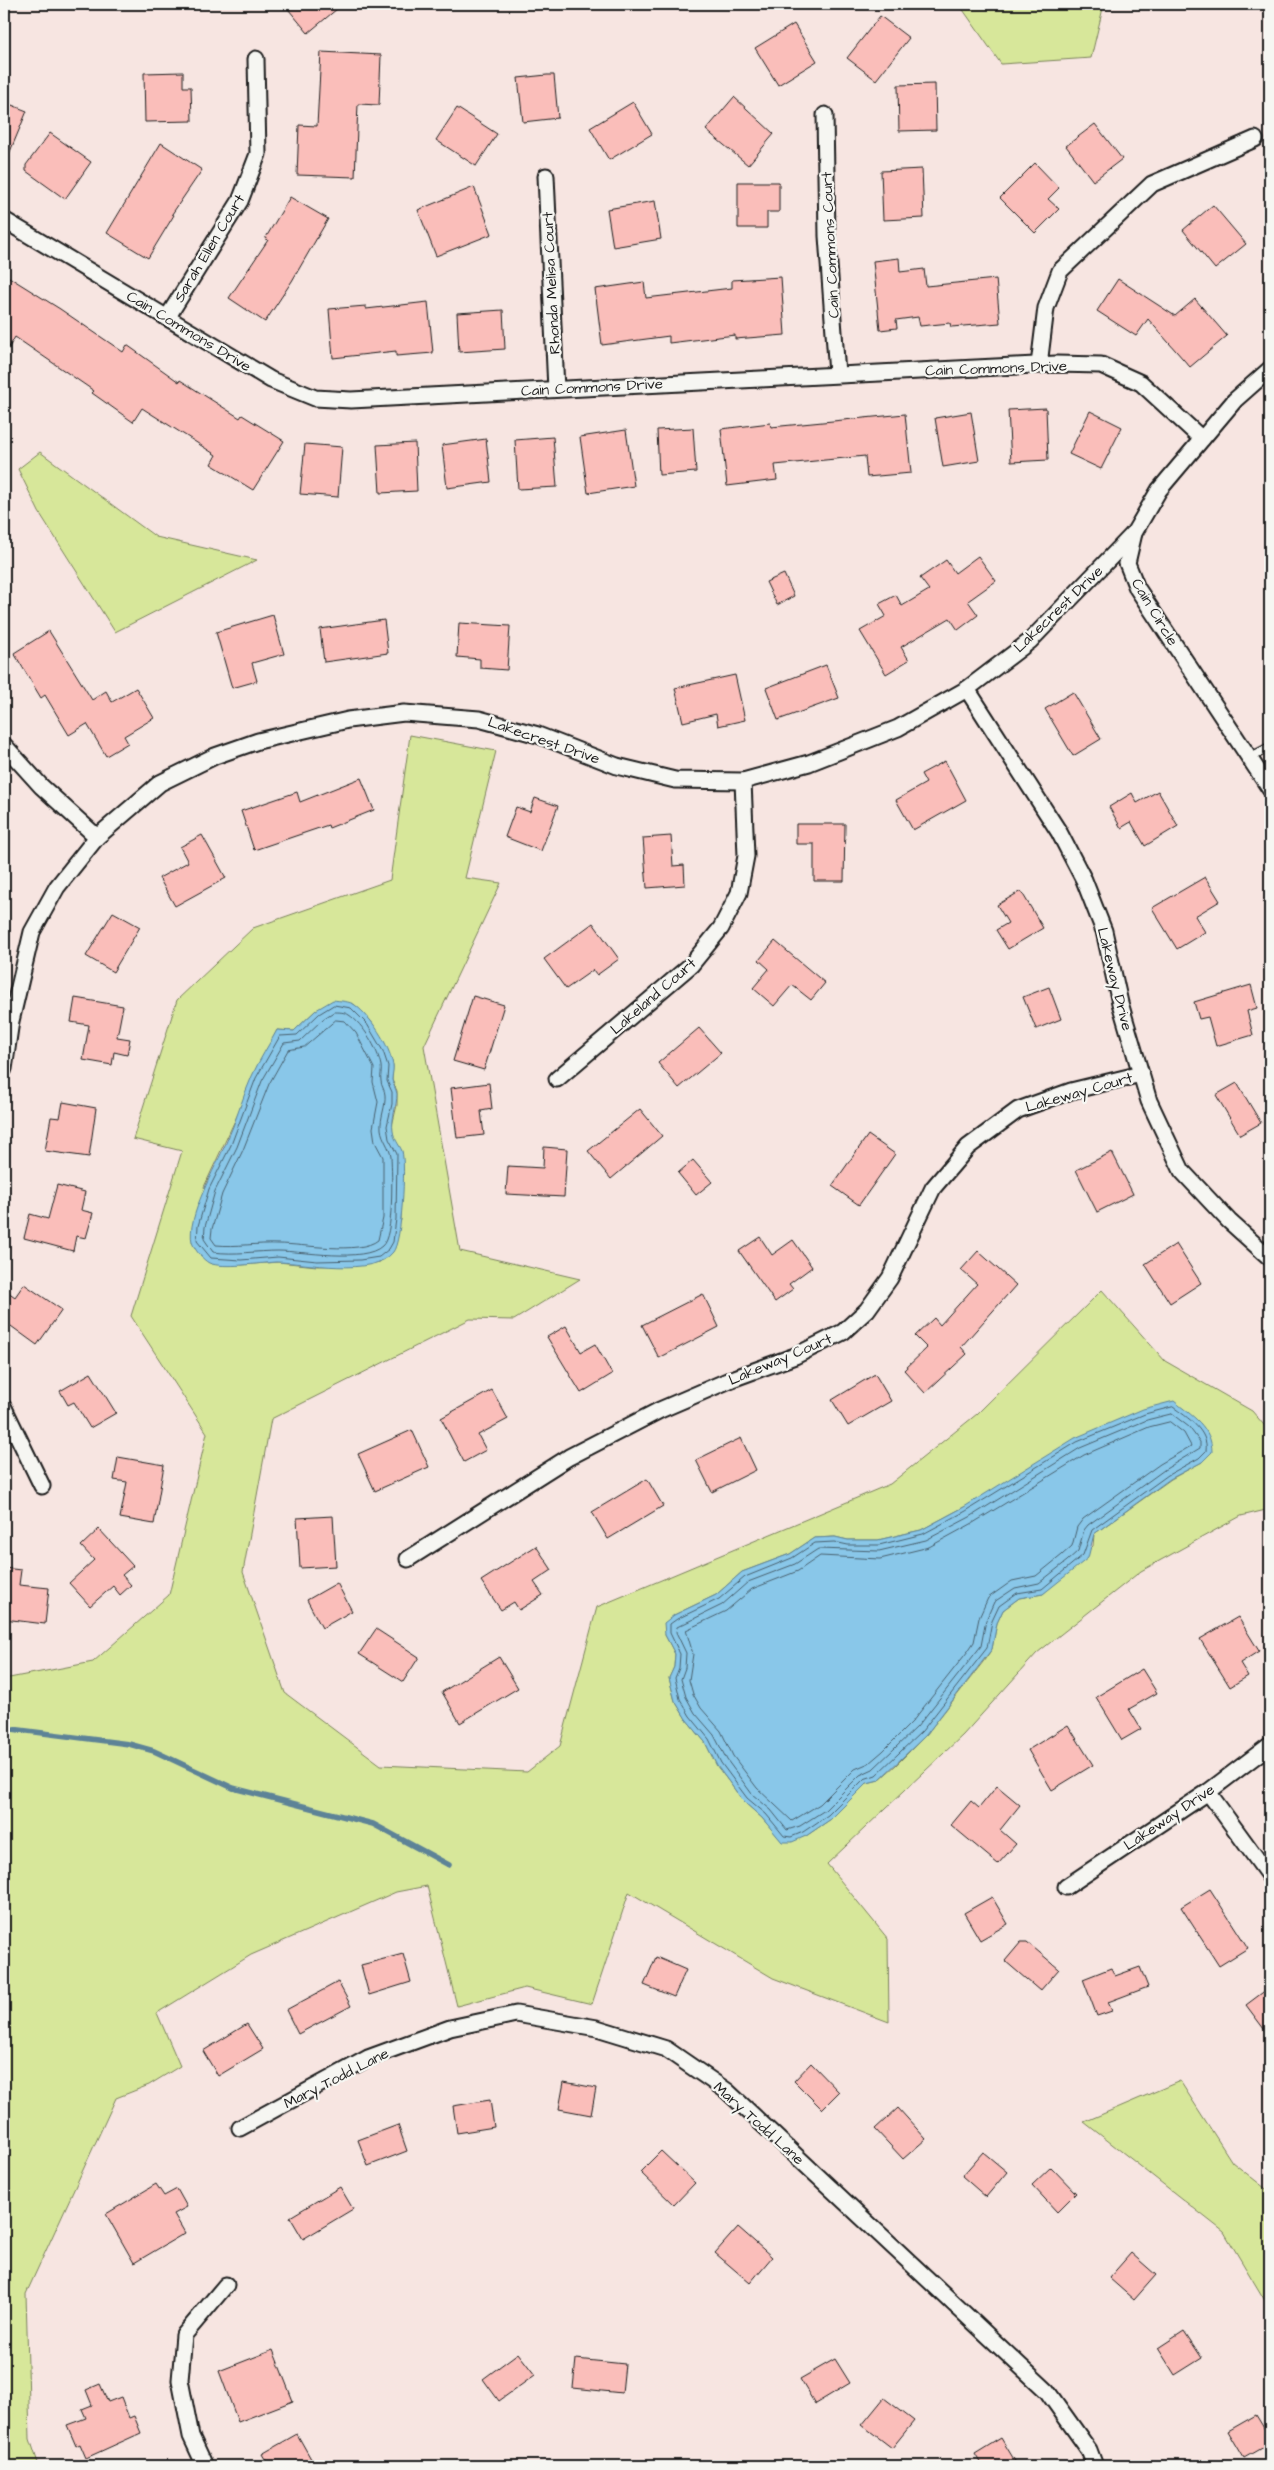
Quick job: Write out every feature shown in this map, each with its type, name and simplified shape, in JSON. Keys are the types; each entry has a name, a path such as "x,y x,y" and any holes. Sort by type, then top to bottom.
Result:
{"street":[{"name":"Sarah Ellen Court","path":"167,318 240,202 258,154 256,59"},
{"name":"Cain Commons Court","path":"826,116 827,236 837,374"},
{"path":"1039,365 1046,308 1060,271 1152,184 1255,139"},
{"name":"Rhonda Melisa Court","path":"546,176 556,389"},
{"name":"Cain Commons Drive","path":"4,220 270,380 315,398 351,400 837,374 1039,365 1101,365 1141,383 1202,440"},
{"name":"Cain Circle","path":"1270,369 1236,400 1159,490 1134,534 1127,563 1138,588 1270,789"},
{"name":"Lakecrest Drive","path":"4,1069 11,1020 32,932 57,887 97,837 160,783 215,756 258,741 348,720 404,713 479,718 538,736 617,766 675,780 743,781 810,763 898,728 966,689 1030,641 1134,534"},
{"name":"Lakeway Drive","path":"966,689 1058,832 1084,880 1104,931 1120,1003 1149,1101 1182,1171 1229,1221 1270,1258"},
{"path":"4,745 41,786 97,837"},
{"name":"Lakeland Court","path":"557,1079 692,965 721,928 739,893 746,856 743,781"},
{"name":"Lakeway Court","path":"408,1559 569,1457 652,1414 732,1379 796,1356 843,1332 867,1310 890,1278 933,1188 968,1147 1018,1110 1071,1091 1141,1074"},
{"path":"4,1408 42,1486"},
{"name":"Lakeway Drive","path":"1066,1887 1208,1792 1270,1745"},
{"path":"1208,1792 1270,1878"},
{"name":"Mary Todd Lane","path":"240,2128 368,2058 450,2028 516,2014 597,2028 666,2048 728,2091 1047,2390 1089,2450 1095,2466"},
{"path":"205,2466 191,2436 180,2380 184,2335 226,2285"}],"lane":[{"path":"1249,758 1270,747"}],"green space":[{"path":"959,4 1104,4 1091,58 1001,64"},
{"path":"40,452 156,537 257,560 115,632 39,512 18,469"},
{"path":"410,735 496,751 465,878 501,883 424,1046 460,1251 580,1279 514,1320 470,1319 271,1419 243,1572 285,1693 381,1765 527,1772 560,1746 597,1607 890,1484 977,1414 1102,1290 1165,1361 1252,1411 1270,1432 1270,1509 1241,1516 1141,1571 1037,1653 963,1735 827,1864 888,1939 889,2022 773,1978 629,1892 592,2004 525,1988 457,2006 427,1886 396,1892 251,1955 157,2013 180,2066 149,2085 116,2098 26,2294 30,2439 39,2466 4,2466 4,1679 93,1662 169,1595 207,1433 131,1316 182,1151 133,1139 177,1000 253,928 390,880","holes":["354,1004 371,1021 387,1049 393,1065 392,1080 397,1091 397,1105 392,1126 393,1137 402,1152 401,1220 380,1262 360,1265 317,1266 278,1262 241,1265 204,1187 277,1030 294,1031 316,1010","1202,1462 1171,1479 1094,1534 1093,1546 1043,1594 1019,1598 1003,1610 997,1623 992,1649 926,1735 879,1780 867,1783 831,1819 806,1836 782,1841 762,1818 744,1802 717,1766 705,1742 686,1719 675,1701 669,1678 674,1667 675,1654 665,1635 674,1615 716,1595 742,1572 790,1554 814,1538 835,1537 848,1540 878,1540 921,1530 964,1507"]},
{"path":"1180,2081 1232,2162 1270,2192 1270,2309 1224,2232 1084,2122"}],"water":[{"path":"333,1000 353,1004 367,1016 388,1048 393,1065 392,1080 397,1094 393,1131 402,1151 404,1172 399,1234 393,1252 383,1260 370,1265 355,1267 276,1262 232,1266 209,1263 199,1254 192,1242 193,1220 203,1192 230,1135 255,1070 277,1030 294,1031 316,1010"},
{"path":"1174,1401 1194,1417 1205,1429 1209,1436 1212,1452 1202,1462 1170,1479 1094,1534 1088,1558 1043,1594 1019,1598 1003,1610 997,1623 992,1649 926,1735 879,1780 867,1783 831,1819 806,1836 792,1842 782,1842 762,1818 744,1802 717,1766 705,1742 686,1719 675,1701 669,1678 674,1667 675,1654 665,1635 664,1623 674,1615 716,1595 742,1572 790,1554 814,1538 835,1537 848,1540 878,1540 921,1530 964,1507 1075,1438 1143,1409"}],"building":[{"path":"284,4 343,4 308,33"},
{"path":"880,16 909,38 876,80 847,58"},
{"path":"794,24 817,61 778,85 755,48"},
{"path":"321,52 381,55 379,105 358,104 355,177 297,175 299,125 317,126"},
{"path":"183,72 183,87 191,87 192,121 145,122 144,73"},
{"path":"554,75 558,118 523,122 518,78"},
{"path":"935,84 936,130 899,131 898,85"},
{"path":"734,97 774,134 748,165 706,130"},
{"path":"4,102 27,111 4,166"},
{"path":"633,102 652,134 609,160 590,128"},
{"path":"457,108 497,134 476,166 436,140"},
{"path":"1095,124 1122,159 1093,181 1066,146"},
{"path":"50,133 91,162 65,199 26,171 26,165"},
{"path":"161,143 202,170 172,214 174,215 148,258 107,233"},
{"path":"1035,163 1059,188 1048,199 1059,209 1035,233 1000,198"},
{"path":"922,169 924,218 883,220 881,171"},
{"path":"738,182 779,182 779,212 767,212 767,228 738,228"},
{"path":"474,187 492,234 436,256 418,210"},
{"path":"290,197 328,219 292,281 265,322 229,298 268,240 265,239"},
{"path":"655,201 661,239 613,247 607,209"},
{"path":"1213,205 1246,244 1215,269 1183,230"},
{"path":"899,258 900,272 924,269 926,286 996,279 1000,323 951,327 950,323 920,326 918,317 896,320 897,328 880,330 873,261"},
{"path":"4,274 123,352 127,345 179,382 180,380 240,418 242,415 284,441 253,490 211,464 216,455 142,408 133,422 92,393 94,391 15,337 4,356"},
{"path":"781,277 785,335 735,339 735,335 669,343 669,336 602,345 595,289 644,282 646,298 732,288 732,280"},
{"path":"1118,279 1175,316 1195,299 1227,336 1190,367 1148,319 1136,336 1097,311"},
{"path":"428,302 433,353 396,356 396,351 333,358 329,309 366,306 366,309"},
{"path":"503,310 505,349 459,352 457,313"},
{"path":"1046,408 1048,460 1011,462 1008,410"},
{"path":"1090,411 1122,427 1101,469 1069,454"},
{"path":"971,412 979,461 943,467 935,418"},
{"path":"905,414 911,473 867,477 865,456 775,465 777,480 727,486 721,429 770,423 771,427"},
{"path":"693,428 696,472 659,475 657,430"},
{"path":"626,430 634,486 588,493 580,437"},
{"path":"553,437 557,487 518,489 515,440"},
{"path":"486,439 491,482 447,488 442,445"},
{"path":"415,443 417,491 380,493 377,445"},
{"path":"305,444 342,447 338,497 300,494"},
{"path":"978,556 996,581 968,601 978,615 958,630 950,618 901,647 909,660 886,674 860,631 886,616 879,604 896,595 902,606 929,590 920,578 946,560 955,573"},
{"path":"784,574 794,596 777,605 766,582"},
{"path":"273,615 284,654 252,663 257,681 232,688 216,632"},
{"path":"384,620 388,653 324,662 320,629"},
{"path":"459,623 510,626 507,670 480,668 480,659 457,657"},
{"path":"49,631 92,700 106,691 112,702 136,688 154,718 124,736 128,743 106,756 87,724 69,735 45,695 41,698 14,653"},
{"path":"826,665 839,698 778,720 766,688"},
{"path":"735,675 745,720 718,726 716,714 683,722 675,688"},
{"path":"1073,692 1101,739 1073,756 1045,709"},
{"path":"945,761 966,800 913,830 896,800 926,783 921,774"},
{"path":"361,778 374,810 329,828 328,825 254,850 241,811 297,792 300,802"},
{"path":"1158,791 1178,826 1145,846 1131,822 1121,828 1109,807 1132,793 1137,803"},
{"path":"535,798 558,806 541,851 505,837 516,807 530,812"},
{"path":"796,824 845,824 844,881 814,881 814,844 796,844"},
{"path":"202,835 226,878 175,906 159,878 188,862 180,847"},
{"path":"671,836 673,866 684,865 685,885 647,888 643,838"},
{"path":"1205,877 1220,901 1195,916 1205,932 1177,949 1152,908"},
{"path":"1021,891 1043,928 1008,949 996,930 1008,923 997,905"},
{"path":"113,912 140,927 113,972 86,956"},
{"path":"593,923 619,959 597,975 593,970 566,989 544,959"},
{"path":"775,941 825,983 811,1000 792,985 774,1006 753,988 769,969 759,960"},
{"path":"1251,985 1257,1008 1247,1011 1253,1035 1216,1046 1208,1017 1199,1019 1194,1002"},
{"path":"1049,987 1061,1019 1036,1029 1023,997"},
{"path":"473,996 504,1005 484,1070 453,1061"},
{"path":"75,998 123,1006 117,1037 130,1039 127,1055 114,1052 112,1065 83,1060 89,1025 71,1022"},
{"path":"699,1028 721,1053 679,1088 658,1063"},
{"path":"489,1083 492,1109 481,1111 484,1135 457,1138 451,1088"},
{"path":"1237,1083 1261,1123 1240,1135 1216,1095"},
{"path":"63,1102 96,1108 89,1157 45,1151 51,1117 60,1118"},
{"path":"640,1109 662,1136 611,1179 588,1151"},
{"path":"868,1135 895,1154 859,1205 832,1186"},
{"path":"544,1147 567,1149 564,1197 506,1194 508,1166 543,1168"},
{"path":"1112,1152 1133,1194 1097,1212 1076,1170"},
{"path":"693,1160 712,1182 696,1195 678,1173"},
{"path":"57,1185 85,1192 81,1210 93,1213 86,1238 76,1236 73,1251 24,1238 30,1214 48,1219"},
{"path":"760,1237 772,1255 793,1240 812,1267 789,1284 793,1289 775,1302 739,1251"},
{"path":"1176,1244 1201,1283 1170,1303 1145,1264"},
{"path":"978,1251 1016,1285 961,1347 967,1354 925,1393 904,1370 927,1348 915,1336 934,1318 940,1325 977,1284 961,1270"},
{"path":"24,1284 62,1310 37,1345 4,1321 4,1289 15,1297"},
{"path":"703,1294 719,1327 659,1358 642,1325"},
{"path":"566,1326 581,1352 595,1344 612,1374 581,1393 547,1337"},
{"path":"91,1373 116,1413 90,1428 74,1402 68,1405 60,1391"},
{"path":"875,1374 891,1401 848,1426 832,1400"},
{"path":"492,1390 508,1419 478,1435 486,1450 464,1462 441,1418"},
{"path":"412,1430 429,1467 375,1491 358,1454"},
{"path":"741,1438 756,1470 712,1492 696,1460"},
{"path":"118,1457 164,1465 154,1524 120,1518 127,1482 114,1480"},
{"path":"647,1479 663,1506 608,1539 592,1512"},
{"path":"333,1516 336,1566 300,1568 297,1518"},
{"path":"99,1529 133,1566 122,1575 131,1585 120,1595 113,1586 90,1606 69,1583 94,1560 81,1546"},
{"path":"536,1546 552,1570 534,1582 543,1595 519,1610 514,1602 501,1610 481,1581"},
{"path":"4,1568 21,1570 19,1585 49,1588 45,1624 4,1619"},
{"path":"337,1583 352,1611 322,1628 307,1600"},
{"path":"1238,1617 1259,1651 1240,1663 1248,1676 1230,1687 1200,1639"},
{"path":"376,1629 419,1657 403,1682 359,1654"},
{"path":"499,1657 518,1688 460,1723 442,1692"},
{"path":"1142,1669 1157,1693 1129,1709 1141,1729 1122,1740 1096,1697"},
{"path":"1068,1725 1093,1765 1052,1790 1028,1750"},
{"path":"997,1786 1020,1805 1000,1830 1016,1844 998,1864 951,1825 971,1801 979,1808"},
{"path":"1210,1889 1248,1948 1219,1966 1181,1907"},
{"path":"992,1897 1008,1924 980,1940 964,1913"},
{"path":"1021,1942 1027,1942 1059,1969 1040,1991 1005,1961"},
{"path":"403,1954 411,1982 369,1995 361,1965"},
{"path":"656,1957 686,1970 674,1997 644,1985"},
{"path":"1140,1967 1148,1987 1108,2002 1112,2011 1097,2016 1083,1979 1111,1968 1115,1976"},
{"path":"338,1982 351,2006 298,2034 286,2010"},
{"path":"1270,1987 1270,2037 1246,2005"},
{"path":"247,2024 263,2049 218,2076 203,2051"},
{"path":"811,2063 839,2092 822,2109 794,2081"},
{"path":"564,2082 596,2088 591,2115 559,2109"},
{"path":"490,2100 494,2127 457,2133 453,2106"},
{"path":"898,2108 926,2139 903,2159 875,2129"},
{"path":"398,2125 407,2151 368,2166 358,2140"},
{"path":"661,2151 695,2183 674,2205 640,2172"},
{"path":"983,2152 1007,2172 986,2197 962,2176"},
{"path":"1051,2167 1076,2193 1057,2212 1032,2185"},
{"path":"156,2184 164,2196 177,2189 187,2207 174,2214 185,2233 134,2263 106,2214"},
{"path":"340,2187 353,2209 303,2239 290,2217"},
{"path":"738,2227 772,2257 750,2283 715,2253"},
{"path":"1131,2253 1156,2275 1134,2300 1109,2278"},
{"path":"1184,2331 1202,2358 1175,2375 1158,2348"},
{"path":"273,2350 293,2401 238,2422 219,2371"},
{"path":"518,2353 535,2375 499,2401 483,2379"},
{"path":"576,2359 625,2364 622,2393 573,2388"},
{"path":"835,2359 850,2383 815,2404 800,2379"},
{"path":"100,2384 108,2402 121,2397 129,2418 134,2416 141,2433 86,2458 80,2444 76,2446 67,2425 86,2418 82,2409 92,2405 86,2390"},
{"path":"884,2398 914,2421 892,2448 862,2425"},
{"path":"1256,2415 1270,2438 1270,2443 1244,2458 1228,2431"},
{"path":"297,2434 315,2466 269,2466 262,2454"},
{"path":"1001,2438 1018,2466 982,2466 975,2454"}],"waterway":[{"path":"4,1728 129,1744 154,1751 233,1788 373,1824 449,1865"}]}
